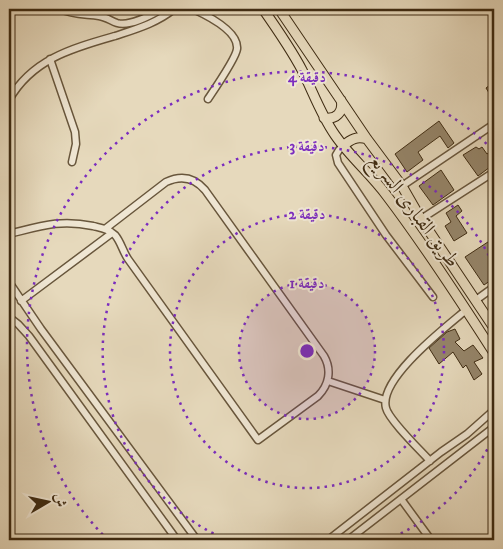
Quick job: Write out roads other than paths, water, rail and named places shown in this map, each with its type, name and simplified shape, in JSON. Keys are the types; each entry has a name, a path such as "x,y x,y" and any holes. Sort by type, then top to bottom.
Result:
{"highway":[{"name":"طريق القبارى السريع","path":"264,9 302,70 324,118 343,146 386,195 494,353"},
{"name":"طريق القبارى السريع","path":"279,9 402,186 421,219 494,328"},
{"path":"324,118 333,118 340,113 342,109 341,100"},
{"path":"343,146 352,139 367,138"}],"street":[{"path":"60,9 77,15 102,17 115,23 123,24 144,19 162,9"},
{"path":"9,100 31,72 50,59 83,45 138,29 161,18 174,9"},
{"path":"193,9 219,24 233,37 236,43 236,53 208,99"},
{"path":"50,59 75,132 76,144 72,162"},
{"path":"402,186 494,124"},
{"path":"343,146 336,155 338,163 386,235 433,297"},
{"path":"421,219 494,172"},
{"path":"9,234 61,222 78,223 109,231 116,237 128,259 258,440 318,396 328,381 328,366 324,356 211,198 200,184 187,178 172,179 166,182 109,231 21,301"},
{"path":"9,282 47,337 197,540"},
{"path":"476,300 494,287"},
{"path":"430,461 389,415 385,400 388,389 413,357 466,310"},
{"path":"9,316 29,336 176,539"},
{"path":"328,381 385,400"},
{"path":"328,540 467,434 494,410"},
{"path":"348,540 494,427"},
{"path":"401,499 431,540"},
{"path":"166,540 176,539"}]}
